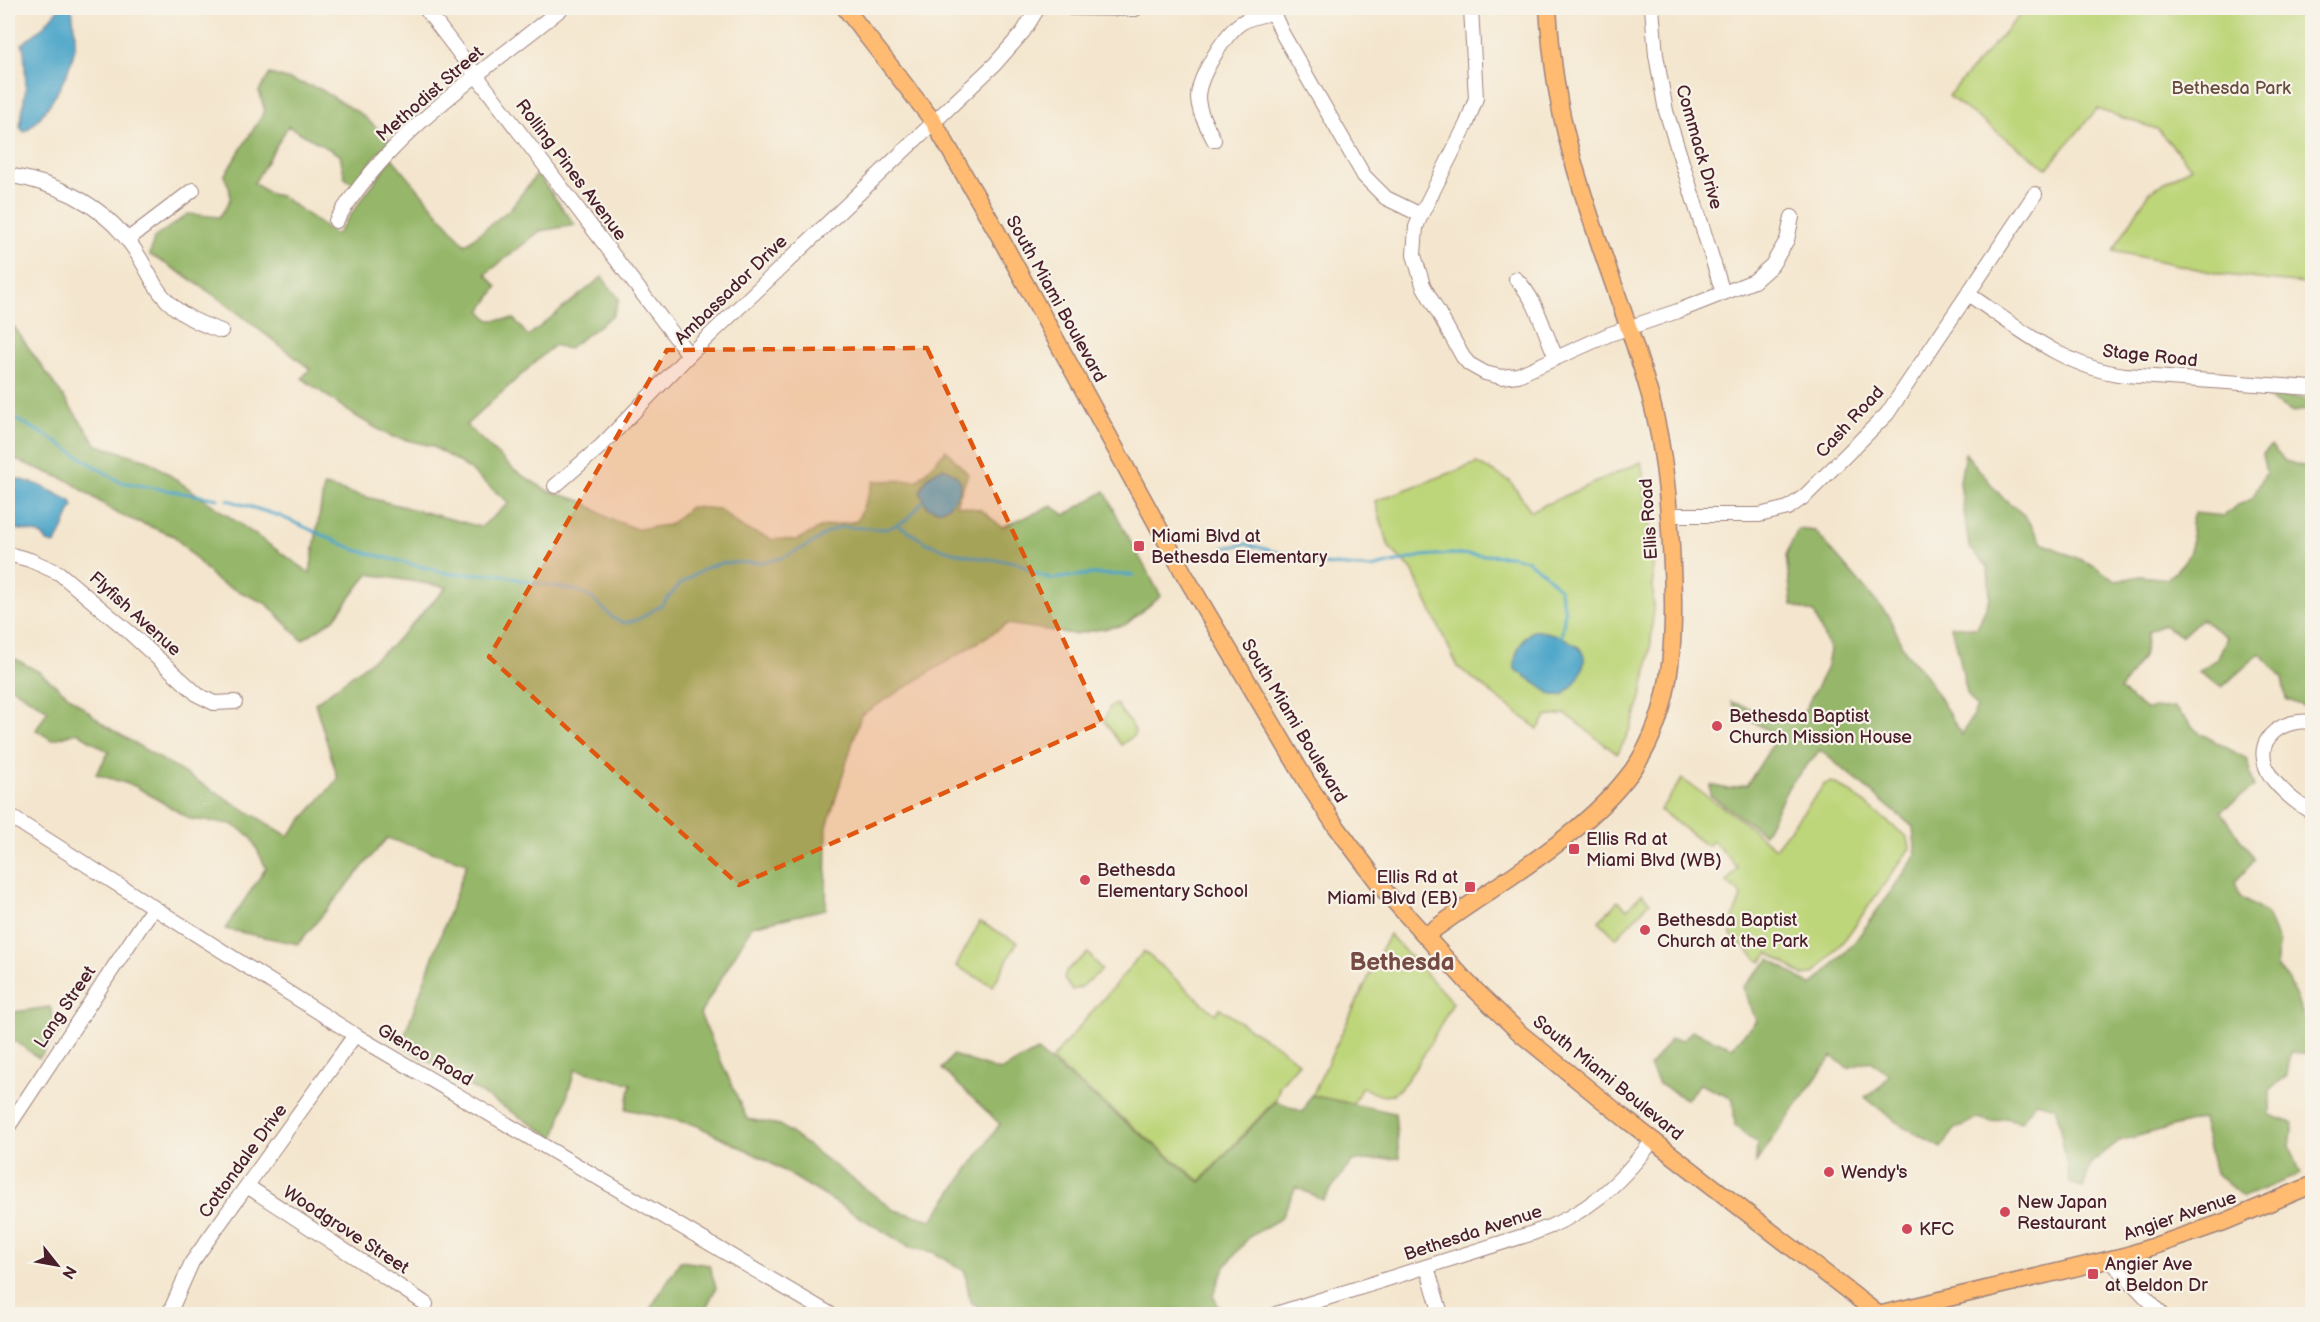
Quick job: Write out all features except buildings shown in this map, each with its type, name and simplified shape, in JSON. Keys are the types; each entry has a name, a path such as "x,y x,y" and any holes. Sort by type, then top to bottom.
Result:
{"main road":[{"name":"South Miami Boulevard","path":"846,8 933,121 996,230 1183,572 1296,765 1360,859 1425,936 1514,1028 1653,1140 1880,1314"},
{"name":"Ellis Road","path":"1425,936 1575,829 1611,796 1641,757 1662,706 1668,678 1674,617 1666,475 1660,435 1644,375 1569,146 1556,82 1548,8"},
{"name":"Angier Avenue","path":"1880,1314 2110,1260 2224,1222 2313,1185"}],"street":[{"name":"Rolling Pines Avenue","path":"425,8 689,355"},
{"name":"Methodist Street","path":"336,221 366,179 398,142 562,8"},
{"name":"Ambassador Drive","path":"555,486 601,446 689,355 994,64 1023,32 1038,8"},
{"path":"1071,8 1137,8"},
{"path":"1471,8 1476,98 1467,123 1416,227 1414,244 1417,270 1469,364 1485,374 1510,377 1628,327 1678,311 1754,281 1772,265 1787,240 1792,217"},
{"name":"Commack Drive","path":"1652,8 1656,55 1666,111 1723,293"},
{"path":"1214,140 1200,107 1199,88 1203,78 1227,37 1239,25 1272,10 1364,176 1386,198 1421,216"},
{"path":"8,175 47,183 68,192 94,209 127,240 169,302 189,318 221,331"},
{"path":"127,240 193,190"},
{"name":"Cash Road","path":"1669,515 1759,515 1780,511 1795,504 1887,414 2035,194"},
{"path":"1516,279 1527,290 1539,311 1556,357"},
{"name":"Stage Road","path":"1968,294 2068,360 2098,370 2125,375 2313,388"},
{"name":"Flyfish Avenue","path":"8,554 30,560 59,573 198,694 214,703 235,702"},
{"path":"2313,722 2291,722 2281,726 2272,733 2267,741 2264,758 2271,777 2298,803 2313,812"},
{"name":"Glenco Road","path":"8,815 355,1035 830,1314"},
{"name":"Lang Street","path":"8,1127 153,908"},
{"name":"Cottondale Drive","path":"169,1314 192,1262 355,1035"},
{"name":"Bethesda Avenue","path":"1276,1314 1564,1221 1595,1202 1621,1179 1653,1140"},
{"name":"Woodgrove Street","path":"247,1186 426,1304"},
{"path":"2110,1260 2162,1314"},
{"path":"1427,1267 1442,1314"}],"highlighted area":[{"path":"927,348 1102,722 739,885 489,657 667,350"}],"green space":[{"name":"Bethesda Park","path":"2026,8 2312,8 2312,285 2225,275 2113,251 2149,192 2191,167 2157,129 2097,109 2047,168 1948,96"},
{"path":"270,74 320,89 361,114 390,140 372,160 355,185 345,178 340,155 288,126 254,183 270,194 281,196 336,235 392,158 465,245 510,209 537,174 575,225 540,231 486,274 497,287 481,311 489,320 514,319 528,336 602,277 619,299 613,315 568,349 554,345 466,425 515,471 548,491 582,501 608,518 637,529 669,525 690,507 719,509 743,528 771,539 797,540 822,527 857,521 874,481 918,480 946,450 968,474 956,505 981,510 1002,527 1052,506 1065,515 1105,491 1161,596 1125,625 1073,634 1007,624 861,715 827,827 826,909 752,926 700,1014 747,1119 780,1125 894,1210 932,1220 1000,1124 942,1069 953,1055 1000,1071 1037,1051 1200,1182 1276,1101 1303,1112 1311,1095 1395,1113 1399,1158 1352,1161 1323,1200 1296,1187 1281,1218 1249,1237 1225,1267 1213,1294 1222,1314 992,1314 970,1302 965,1271 933,1252 911,1248 764,1159 696,1125 626,1109 631,1084 575,1069 555,1138 401,1045 467,863 387,838 298,944 225,929 266,868 251,837 232,824 190,819 135,786 96,774 109,752 77,732 52,740 36,730 48,710 8,685 8,655 39,672 106,726 288,836 338,779 315,703 391,646 447,587 368,574 334,619 302,640 267,604 218,582 174,536 118,514 69,481 8,458 8,325 14,327 97,445 148,460 310,573 324,486 481,527 509,503 465,466 432,446 390,436 354,415 302,378 310,369 212,294 150,255 154,238 188,214 219,217 227,207 230,193 224,176 265,111 259,91"},
{"path":"2261,394 2312,400 2312,415 2306,410 2293,412"},
{"path":"2271,446 2285,461 2312,469 2312,707 2307,708 2286,699 2282,678 2260,653 2222,687 2198,672 2218,658 2227,637 2201,619 2182,636 2163,625 2148,632 2143,656 2120,690 2145,709 2174,707 2198,732 2247,759 2254,787 2221,811 2255,860 2235,882 2241,898 2267,914 2279,944 2276,967 2288,978 2310,1032 2312,1032 2312,1054 2291,1052 2287,1075 2270,1090 2270,1115 2293,1123 2290,1146 2301,1174 2243,1197 2215,1173 2202,1119 2119,1141 2091,1163 2083,1188 2070,1183 2056,1107 2036,1102 2021,1122 2005,1118 1992,1122 1979,1118 1956,1128 1941,1148 1896,1122 1865,1097 1879,1089 1889,1075 1871,1061 1848,1068 1832,1056 1756,1162 1757,1143 1735,1126 1733,1099 1700,1084 1686,1099 1659,1084 1650,1066 1671,1039 1683,1040 1692,1031 1732,1047 1756,1021 1743,987 1770,959 1812,986 1854,943 1916,856 1913,827 1820,750 1789,786 1764,834 1710,795 1710,785 1727,789 1747,785 1778,736 1738,713 1731,702 1784,719 1799,721 1826,669 1830,651 1814,613 1792,605 1786,555 1798,529 1815,531 1890,618 1904,650 1926,676 1962,735 1977,707 1967,694 1951,626 1977,628 1990,598 1988,567 1969,547 1960,482 1965,453 2001,496 2025,516 2042,543 2093,565 2116,581 2140,576 2167,579 2183,563 2189,553 2194,513 2224,516 2236,506 2252,499 2266,472 2262,455"},
{"path":"1641,462 1653,572 1650,650 1644,688 1633,723 1617,754 1566,714 1546,717 1538,729 1458,667 1412,570 1389,547 1375,501 1477,463 1510,481 1531,511","holes":["1539,631 1562,638 1580,648 1574,684 1563,695 1553,695 1515,669 1515,660 1521,644 1530,633"]},
{"path":"1116,704 1135,730 1134,735 1121,745 1104,721 1109,708"},
{"path":"1682,779 1741,820 1775,848 1825,784 1832,782 1850,792 1908,838 1910,848 1846,938 1814,974 1804,976 1769,953 1761,962 1731,935 1731,923 1742,895 1726,882 1738,868 1713,841 1707,846 1660,810"},
{"path":"1642,894 1650,902 1616,938 1599,921 1618,901 1627,909"},
{"path":"980,922 1017,942 993,986 956,966"},
{"path":"1389,934 1453,1003 1417,1066 1393,1094 1381,1095 1362,1087 1353,1104 1312,1096"},
{"path":"1144,951 1215,1014 1220,1008 1275,1044 1299,1063 1280,1085 1276,1099 1200,1181 1051,1060"},
{"path":"1088,953 1102,970 1081,987 1072,990 1064,979 1066,971"},
{"path":"50,1007 58,1033 39,1058 16,1042 8,1040 8,1013"},
{"path":"680,1261 709,1265 716,1288 703,1314 647,1314"}],"water":[{"path":"59,8 72,8 75,31 73,56 57,93 41,116 24,132 20,127 26,87 22,44 42,28"},
{"path":"944,468 960,480 958,494 943,509 928,508 920,492 929,477"},
{"path":"8,476 39,485 71,501 73,506 54,544 47,542 36,533 8,528"},
{"path":"1533,631 1546,632 1560,637 1583,652 1582,670 1563,695 1553,695 1515,669 1515,659 1519,648"}],"waterway":[{"path":"8,415 47,436 120,482 218,499"},
{"path":"228,500 280,516 356,550 450,574 498,574 579,591 594,600 613,618 623,623 637,620 662,605 680,584 707,567 722,563 765,562 782,558 841,527 887,529 907,520 923,501"},
{"path":"898,525 927,543 949,551 980,558 1016,562 1037,574 1052,579 1091,574 1133,575"},
{"path":"1223,548 1246,544 1322,564 1371,568 1422,556 1450,554 1511,556 1526,560 1543,572 1559,588 1565,611 1561,640"}],"place":[{"name":"Miami Blvd at Bethesda Elementary","path":"1139,546"},
{"name":"Bethesda Baptist Church Mission House","path":"1717,726"},
{"name":"Ellis Rd at Miami Blvd (WB)","path":"1574,849"},
{"name":"Bethesda Elementary School","path":"1085,880"},
{"name":"Ellis Rd at Miami Blvd (EB)","path":"1470,887"},
{"name":"Bethesda Baptist Church at the Park","path":"1645,930"},
{"name":"Wendy's","path":"1829,1172"},
{"name":"New Japan Restaurant","path":"2005,1212"},
{"name":"KFC","path":"1907,1229"},
{"name":"Angier Ave at Beldon Dr","path":"2093,1274"}],"district":[{"name":"Bethesda","path":"1402,962"}]}
